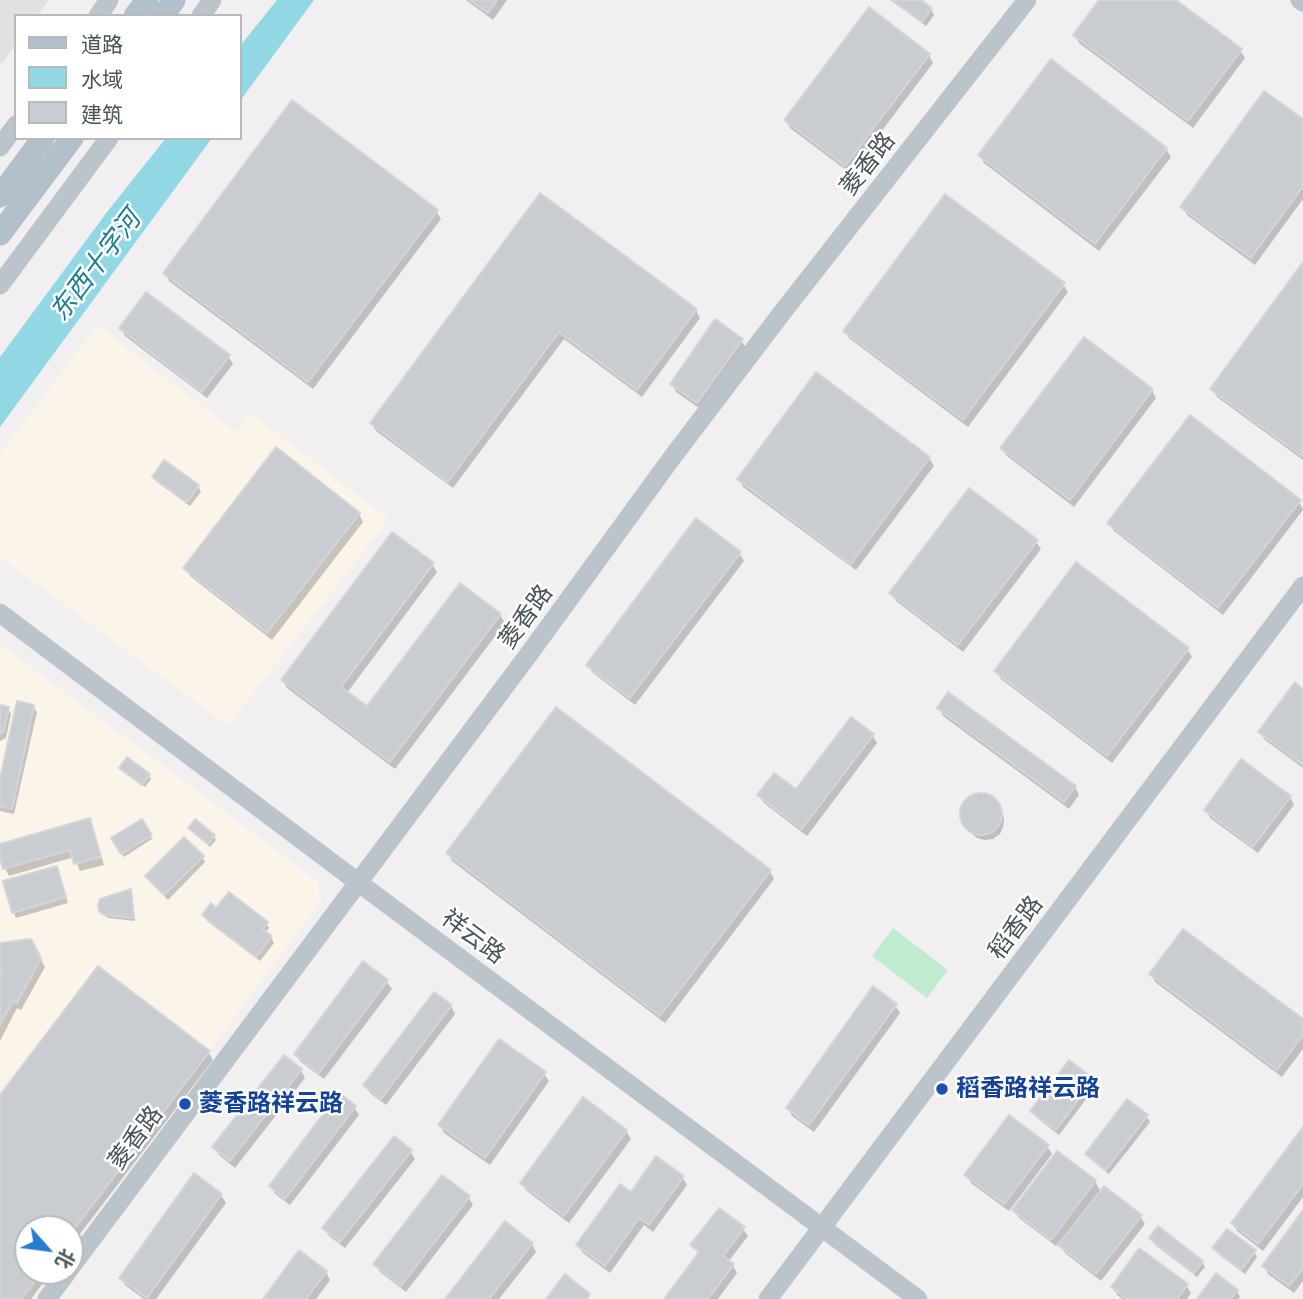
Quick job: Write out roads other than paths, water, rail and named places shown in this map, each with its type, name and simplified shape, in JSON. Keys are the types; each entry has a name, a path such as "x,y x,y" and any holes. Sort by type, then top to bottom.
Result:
{"main road":[{"path":"0,196 42,140"},
{"path":"0,234 70,140"}],"street":[{"name":"菱香路","path":"84,1249 359,883 687,438 1027,0"},
{"path":"0,146 14,128"},
{"path":"0,285 108,140"},
{"name":"稻香路","path":"768,1299 1303,586"},
{"name":"祥云路","path":"0,613 918,1299"}],"water":[{"path":"277,0 314,0 242,98 242,44"},
{"name":"东西十字河","path":"164,140 211,140 0,427 0,357 107,212"}],"place":[{"name":"稻香路祥云路","path":"942,1089"},
{"name":"菱香路祥云路","path":"185,1104"}]}
